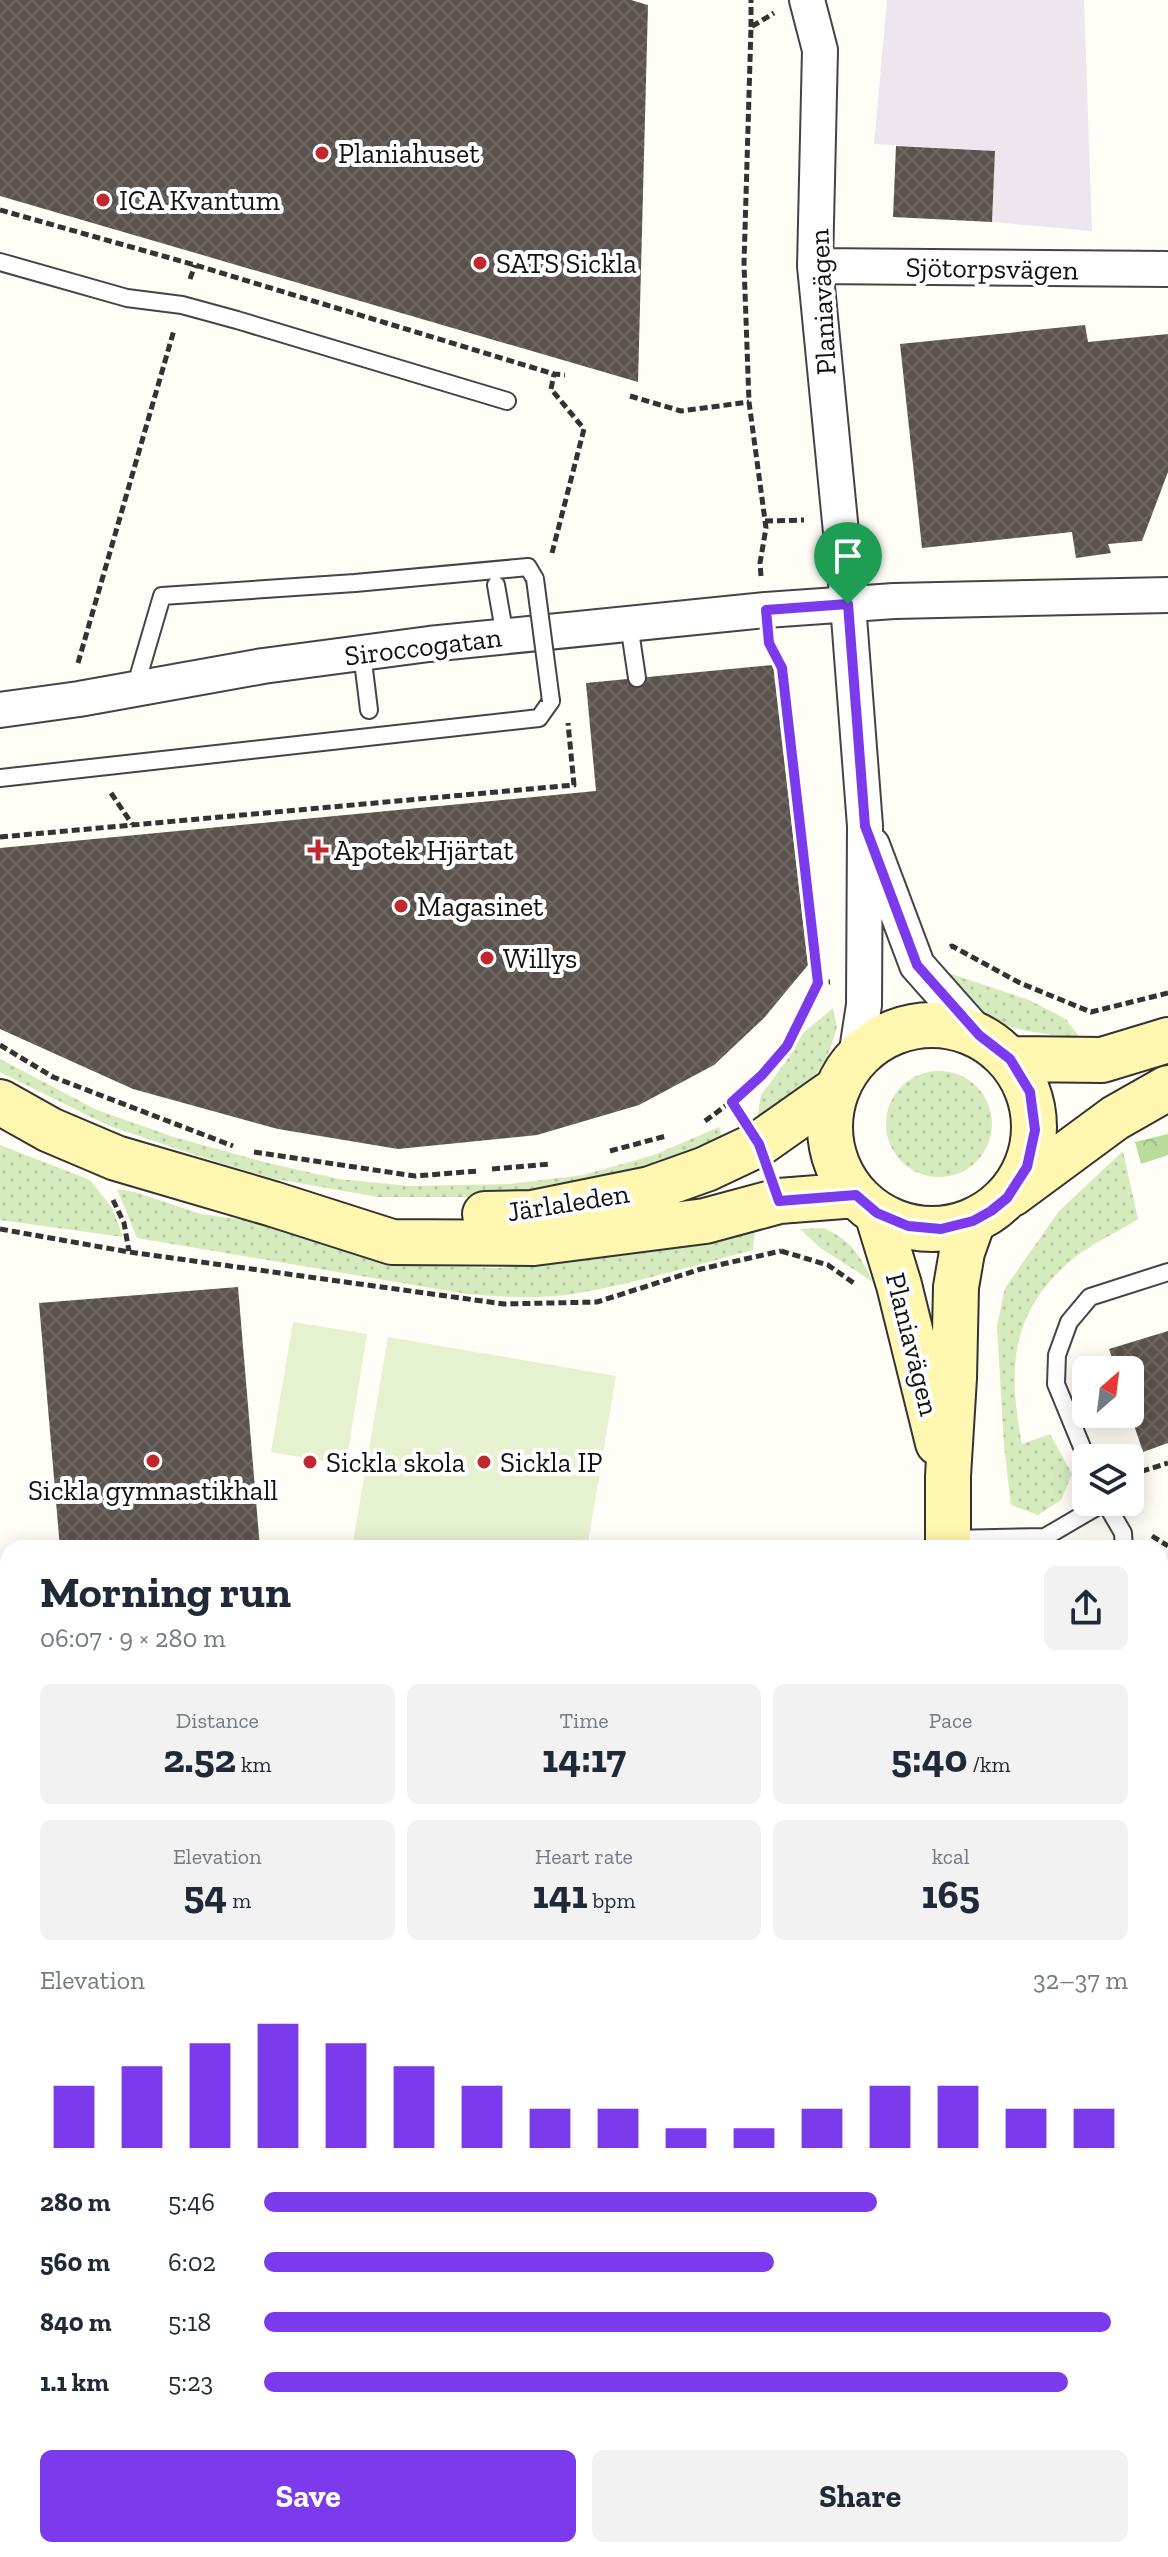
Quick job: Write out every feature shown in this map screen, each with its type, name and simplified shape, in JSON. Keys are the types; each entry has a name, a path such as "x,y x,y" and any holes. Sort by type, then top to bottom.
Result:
{"main road":[{"path":"1168,1040 1102,1060 995,1047 948,1024 914,1025 883,1036 847,1073 830,1116 831,1144 840,1171 866,1204 908,1226 941,1229 990,1209 1115,1118 1168,1088"},
{"path":"990,1209 1027,1167 1035,1130 1030,1092 995,1047"},
{"name":"Järlaleden","path":"273,1204 398,1214 532,1213 650,1189 706,1169 759,1144 847,1073"},
{"name":"Järlaleden","path":"0,1102 50,1130 116,1158 392,1242 534,1243 705,1221 779,1201 866,1204"},
{"name":"Planiavägen","path":"866,1204 899,1285 924,1393 948,1476"},
{"name":"Planiavägen","path":"948,1540 956,1287 962,1252 990,1209"}],"street":[{"name":"Planiavägen","path":"795,3 820,50 815,266 848,604 865,826 864,1005 847,1073"},
{"name":"Sjötorpsvägen","path":"815,266 1168,269"},
{"path":"848,604 1168,595"},
{"name":"Siroccogatan","path":"0,710 263,666 362,653 505,636 848,604"},
{"name":"Planiavägen","path":"865,826 917,965 995,1047"}],"lane":[{"path":"0,262 127,298 182,305 507,401"},
{"path":"0,778 539,718 551,701 535,579 528,567 162,596 135,688"},
{"path":"496,585 505,636"},
{"path":"629,624 637,678"},
{"path":"362,653 369,710"},
{"path":"1081,1444 1056,1384 1057,1355 1069,1322 1090,1297 1168,1272"},
{"path":"1038,1540 1105,1502 1123,1533 1123,1540"}],"path":[{"path":"695,1128 732,1102 762,1075 787,1046 818,983 782,668 769,643 760,563 766,528 749,402 744,264 751,0"},
{"path":"751,27 795,3"},
{"path":"0,210 565,375"},
{"path":"79,699 78,661 195,265"},
{"path":"549,565 584,429 551,389 554,374"},
{"path":"630,396 681,411 749,402"},
{"path":"765,521 799,520"},
{"path":"0,837 574,785 567,717"},
{"path":"94,769 133,825"},
{"path":"917,965 952,946 1020,983 1091,1012 1168,993"},
{"path":"818,983 864,979"},
{"path":"0,1045 53,1077 246,1151 415,1176 557,1163"},
{"path":"732,1102 759,1144"},
{"path":"604,1153 680,1132"},
{"path":"779,1201 781,1251 828,1265 861,1288"},
{"path":"1144,1471 1168,1463"}],"shaded area":[{"path":"887,0 1084,0 1092,231 992,222 995,151 874,144"}],"green space":[{"path":"945,972 1029,1000 1066,1019 1080,1038 1025,1030 994,1020 974,1005"},
{"path":"833,1008 837,1027 827,1058 808,1086 756,1125 761,1095 803,1033"},
{"path":"0,1059 97,1110 174,1137 339,1179 409,1186 509,1184 583,1175 654,1155 719,1127 724,1141 675,1166 499,1197 378,1197 270,1178 107,1125 0,1072"},
{"path":"939,1071 959,1075 977,1086 988,1104 992,1124 988,1144 977,1162 959,1173 939,1177 919,1173 901,1162 890,1144 886,1124 890,1104 901,1086 919,1075"},
{"path":"1168,1134 1168,1155 1141,1164 1135,1142"},
{"path":"0,1145 90,1180 112,1208 123,1237 0,1220"},
{"path":"1123,1151 1138,1219 1077,1256 1049,1282 1034,1303 1018,1346 1015,1392 1022,1444 1050,1434 1072,1474 1061,1500 1038,1515 1011,1505 997,1326 1005,1288 1059,1211"},
{"path":"117,1189 201,1214 313,1230 372,1254 418,1266 498,1268 588,1257 755,1229 753,1250 666,1273 565,1295 495,1296 467,1294 137,1238"},
{"path":"824,1228 842,1238 854,1250 873,1282 819,1247 800,1229"},
{"path":"293,1322 367,1334 346,1465 271,1452"},
{"name":"Sickla IP","path":"388,1337 616,1376 588,1540 353,1540"}],"building":[{"name":"Planiahuset","path":"0,0 631,0 648,5 638,382 0,196"},
{"path":"896,146 995,151 992,222 893,217"},
{"path":"1085,325 1088,342 1168,334 1168,472 1142,541 1108,544 1111,553 1076,558 1072,532 922,548 900,344"},
{"name":"Magasinet","path":"773,665 808,965 764,1018 714,1065 639,1105 537,1135 398,1149 278,1129 133,1089 0,1029 0,848 596,791 586,683"},
{"name":"Sickla gymnastikhall","path":"238,1287 259,1540 59,1540 39,1303"},
{"path":"1168,1331 1168,1443 1144,1452 1144,1444 1140,1444 1135,1428 1144,1428 1144,1356 1111,1356 1109,1349"}],"place":[{"name":"Planiahuset","path":"322,153"},
{"name":"ICA Kvantum","path":"103,200"},
{"name":"SATS Sickla","path":"480,263"},
{"name":"Apotek Hjärtat","path":"318,850"},
{"name":"Magasinet","path":"401,906"},
{"name":"Willys","path":"487,958"},
{"name":"Sickla gymnastikhall","path":"153,1461"},
{"name":"Sickla skola","path":"310,1462"},
{"name":"Sickla IP","path":"484,1462"}],"route":[{"path":"848,604 865,826 917,965 979,1035 1010,1059 1030,1092 1035,1130 1027,1167 1007,1198 973,1221 941,1229 908,1226 877,1213 856,1195 779,1201 759,1144 732,1102 762,1075 787,1046 818,983 782,668 769,643 766,610 848,604"}]}
